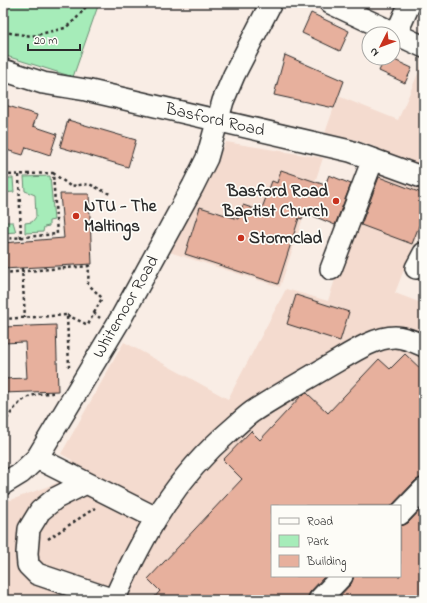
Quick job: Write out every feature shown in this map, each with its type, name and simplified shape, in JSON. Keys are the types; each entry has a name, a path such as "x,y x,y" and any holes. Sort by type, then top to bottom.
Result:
{"street":[{"name":"Whitemoor Road","path":"3,484 21,473 37,458 115,327 207,158 217,121 234,75 271,3"},
{"path":"330,3 379,26"},
{"path":"400,26 410,3"},
{"path":"401,36 424,47"},
{"name":"Basford Road","path":"3,70 43,83 86,90 350,151 424,178"},
{"path":"331,269 373,159"},
{"path":"86,483 56,498 40,511 29,529 27,553 28,565 37,574 114,600 156,518 185,476 208,451 251,413 294,386 377,340 396,337 412,340 424,346"},
{"path":"37,458 156,518"},
{"path":"401,513 424,489"},
{"path":"320,600 341,577"}],"path":[{"path":"3,32 32,36 65,28 76,19 87,3"},
{"path":"3,239 57,234 53,173"},
{"path":"3,175 53,173 70,186 89,184 112,195"},
{"path":"19,175 21,241"},
{"path":"3,273 23,270 89,266 88,284 102,298 88,325 67,315 3,319"},
{"path":"23,270 25,318"},
{"path":"94,313 115,327"},
{"path":"67,315 69,368"},
{"path":"3,424 24,398 44,393 56,393"},
{"path":"27,553 112,496"}],"shaded area":[{"path":"424,62 424,217 395,293 424,304 424,600 3,600 3,499 11,500 57,483 72,460 61,454 124,342 228,399 286,289 328,301 378,148 356,140 325,133 338,96 398,120"},
{"path":"226,142 323,158 280,287 166,251"}],"green space":[{"path":"3,3 99,3 73,77 3,55"},
{"path":"50,176 54,220 49,221 49,226 44,227 43,232 25,233 25,223 32,222 36,217 35,195 25,191 24,177"},
{"path":"3,178 13,178 14,192 3,193"},
{"path":"3,193 5,222 13,222 16,232 3,233"}],"building":[{"path":"311,13 349,31 340,51 302,33"},
{"path":"285,55 344,81 334,108 274,95"},
{"path":"401,63 412,68 405,83 379,71 381,66 401,66"},
{"path":"5,105 37,115 33,126 57,134 50,155 26,147 23,155 3,149 3,112"},
{"path":"68,120 136,140 128,167 60,147"},
{"name":"Stormclad","path":"281,170 325,185 329,175 351,184 335,225 304,212 302,219 299,218 278,284 185,254 200,207 238,219 243,205 261,211 272,181 277,183"},
{"path":"379,177 424,194 424,213 412,244 361,225"},
{"name":"NTU - The Maltings","path":"60,194 89,194 92,264 3,269 3,243 64,238"},
{"path":"296,295 349,312 340,341 287,324"},
{"path":"56,325 58,391 3,393 3,379 27,378 25,342 3,343 3,327"},
{"path":"405,354 424,372 424,477 415,481 392,505 271,505 271,577 324,577 310,592 307,600 152,600 160,591 148,579 242,479 223,460 251,431 260,440 302,395 307,393 328,413 379,359 390,369"},
{"path":"424,506 424,600 336,600 351,584 354,577 401,577 401,526 408,523"}],"place":[{"name":"Basford Road Baptist Church","path":"336,201"},
{"name":"NTU - The Maltings","path":"76,216"},
{"name":"Stormclad","path":"241,238"}]}
